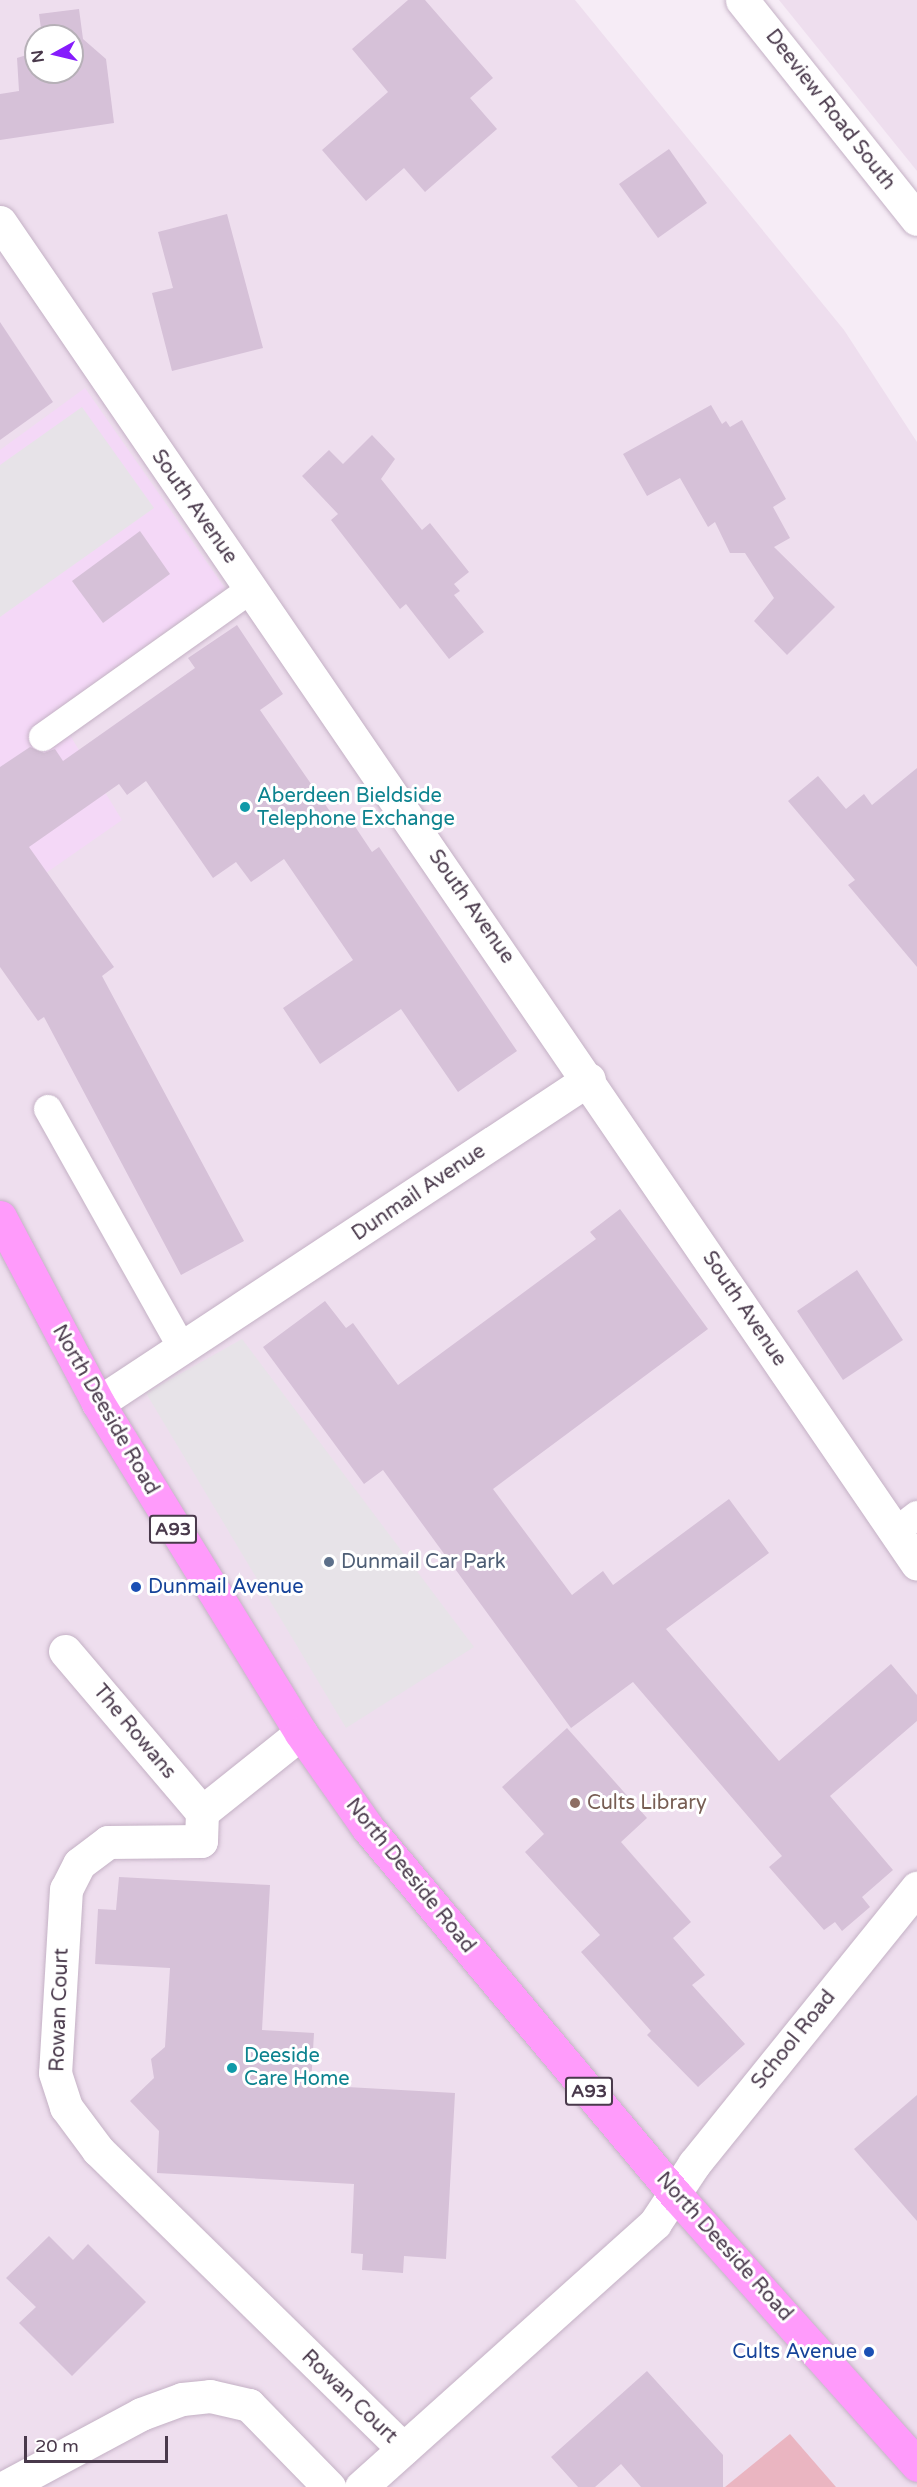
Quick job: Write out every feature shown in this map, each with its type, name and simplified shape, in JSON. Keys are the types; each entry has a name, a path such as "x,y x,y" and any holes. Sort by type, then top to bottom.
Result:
{"main road":[{"name":"North Deeside Road","path":"0,1217 98,1403 301,1733 395,1865 676,2195 917,2465"}],"street":[{"name":"Deeview Road South","path":"742,0 917,219"},
{"name":"South Avenue","path":"0,222 589,1079 905,1524 917,1564"},
{"name":"Dunmail Avenue","path":"98,1403 183,1350 589,1079"},
{"name":"The Rowans","path":"65,1651 202,1812"},
{"path":"202,1812 301,1733"},
{"name":"Rowan Court","path":"202,1812 201,1840 108,1842 79,1864 66,1888 55,2073 66,2107 98,2150 403,2449"},
{"name":"School Road","path":"676,2195 694,2164 917,1888"},
{"path":"361,2487 656,2223 676,2195"},
{"path":"5,2487 141,2414 183,2399 210,2396 249,2405 329,2487"}],"lane":[{"path":"44,737 251,589"},
{"path":"48,1110 183,1350"}],"shaded area":[{"path":"0,0 575,0 844,330 917,442 917,2487 0,2487"},
{"path":"779,0 917,0 917,171"},
{"path":"85,388 225,588 55,711 122,820 0,905 0,450"},
{"path":"82,407 154,508 0,617 0,465"},
{"name":"Dunmail Car Park","path":"242,1339 474,1647 346,1728 146,1393"},
{"path":"790,2434 836,2487 725,2487"}],"building":[{"path":"408,0 425,0 493,78 470,98 497,129 425,192 404,168 366,201 322,150 388,92 352,49"},
{"path":"79,9 81,24 40,24 39,14"},
{"path":"84,40 106,59 114,123 0,140 0,94 19,91 17,58 24,56 24,84 84,84"},
{"path":"669,149 707,203 658,238 619,184"},
{"path":"227,214 263,348 172,371 152,293 173,288 158,232"},
{"path":"0,322 53,402 0,440"},
{"path":"711,405 722,424 726,421 730,427 742,420 786,499 773,507 790,538 774,547 835,607 787,655 754,621 774,598 745,553 730,553 715,522 708,527 680,478 647,496 623,454"},
{"path":"372,435 395,459 381,479 422,530 430,523 469,572 454,584 460,591 454,595 484,632 449,659 406,604 400,609 331,520 338,514 302,476 329,450 343,464"},
{"path":"140,531 170,574 103,623 72,581"},
{"path":"237,625 283,694 260,710 338,823 348,816 372,852 379,847 517,1051 458,1092 401,1009 320,1064 283,1008 353,960 284,859 251,882 236,862 213,878 146,781 127,795 119,784 29,847 114,967 102,976 244,1241 181,1275 44,1017 38,1021 0,967 0,767 30,747 44,753 55,749 63,761 195,668 188,658"},
{"path":"917,768 917,967 848,885 855,880 788,801 818,776 846,809 864,794 872,805"},
{"path":"620,1209 708,1329 493,1489 572,1595 603,1571 613,1585 729,1499 769,1553 666,1629 779,1761 891,1664 917,1695 917,1721 830,1796 893,1870 862,1897 870,1907 842,1931 835,1922 824,1930 769,1867 782,1856 633,1682 571,1728 383,1470 364,1484 263,1347 325,1301 346,1328 353,1323 398,1385 596,1239 590,1232"},
{"path":"857,1270 903,1340 843,1380 797,1311"},
{"path":"567,1728 647,1818 621,1842 691,1922 673,1938 705,1975 692,1985 745,2044 698,2087 647,2035 651,2031 581,1952 600,1935 525,1852 544,1834 502,1787"},
{"name":"Deeside Care Home","path":"119,1877 270,1885 262,2030 314,2033 311,2085 455,2093 446,2259 404,2256 403,2273 362,2270 363,2254 351,2253 354,2184 157,2173 159,2131 130,2101 154,2078 151,2059 165,2047 170,1968 95,1964 98,1909 116,1910"},
{"path":"917,2095 917,2221 854,2149"},
{"path":"49,2236 73,2260 88,2244 146,2302 72,2376 19,2323 36,2307 6,2278"},
{"path":"647,2371 723,2455 723,2487 641,2487 621,2464 595,2487 578,2487 551,2457"}],"place":[{"name":"Aberdeen Bieldside Telephone Exchange","path":"245,807"},
{"name":"Dunmail Car Park","path":"329,1562"},
{"name":"Dunmail Avenue","path":"136,1587"},
{"name":"Cults Library","path":"575,1803"},
{"name":"Deeside Care Home","path":"232,2068"},
{"name":"Cults Avenue","path":"869,2352"}]}
